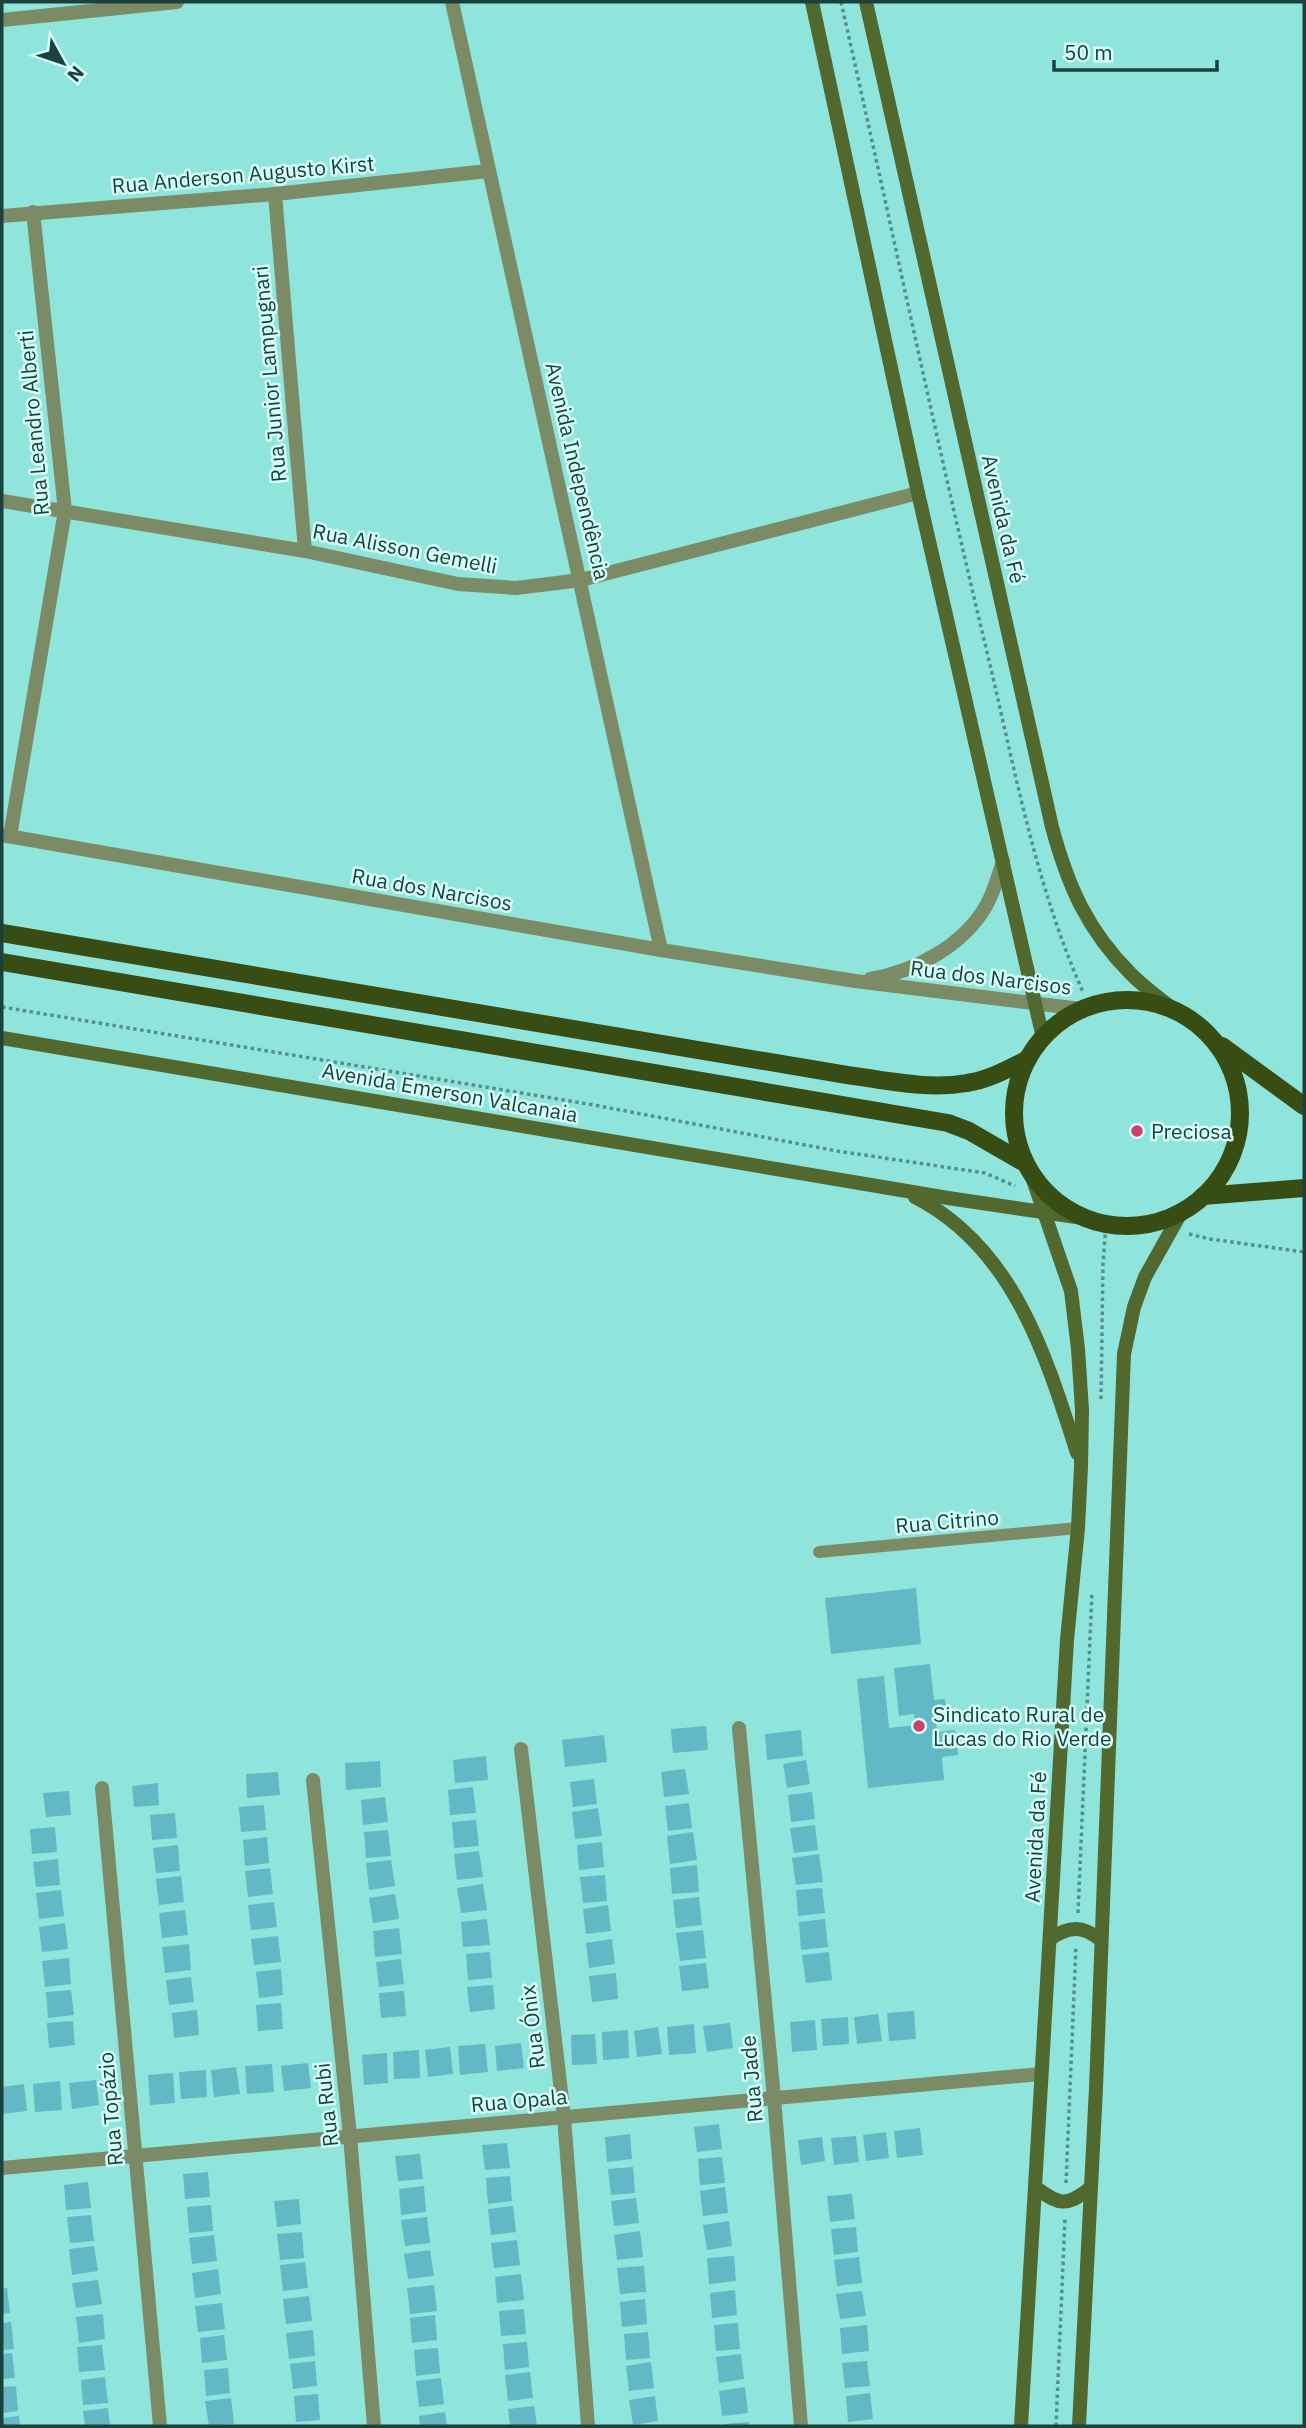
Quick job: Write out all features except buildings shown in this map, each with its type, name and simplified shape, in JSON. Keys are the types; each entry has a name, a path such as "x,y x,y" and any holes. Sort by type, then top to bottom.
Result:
{"main road":[{"path":"812,2 918,493 1043,1038"},
{"name":"Avenida da Fé","path":"866,2 1052,827 1065,873 1083,912 1105,946 1132,975 1173,1009"},
{"path":"2,933 846,1075 930,1086 967,1083 993,1076 1028,1059"},
{"path":"2,962 947,1123 969,1131 1026,1168 1054,1200 1083,1218"},
{"path":"1026,1168 1013,1112 1018,1080 1028,1059 1054,1026 1085,1008 1111,1000 1143,1000 1173,1009 1196,1023 1215,1041 1304,1106"},
{"name":"Avenida Emerson Valcanaia","path":"2,1038 891,1188"},
{"path":"891,1188 1116,1225 1150,1224 1182,1211 1203,1196 1220,1176 1233,1152 1239,1122 1238,1092 1229,1063 1215,1041"},
{"name":"Avenida da Fé","path":"1021,2426 1067,1640 1078,1528 1082,1398 1071,1291 1026,1168"},
{"path":"891,1188 912,1195 947,1216 975,1240 998,1267 1020,1303 1042,1350 1081,1467"},
{"path":"1203,1196 1304,1188"},
{"path":"1079,2426 1096,2088 1124,1354 1134,1307 1145,1277 1182,1211"},
{"path":"1050,1939 1062,1930 1077,1927 1086,1929 1101,1940"},
{"path":"1035,2187 1055,2201 1066,2202 1077,2199 1089,2189"}],"street":[{"path":"2,20 177,2"},
{"name":"Avenida Independência","path":"452,2 661,950"},
{"name":"Rua Anderson Augusto Kirst","path":"2,216 275,194 488,171"},
{"name":"Rua Junior Lampugnari","path":"275,194 305,551"},
{"name":"Rua Leandro Alberti","path":"6,836 65,511 33,212"},
{"name":"Rua Alisson Gemelli","path":"2,501 305,551 474,586 516,588 581,580 918,493"},
{"name":"Rua dos Narcisos","path":"6,836 661,950 855,981 1085,1008"},
{"name":"Rua dos Narcisos","path":"855,981 902,971 948,947 970,929 985,909 1003,861"},
{"name":"Rua Jade","path":"739,1728 774,2098 801,2426"},
{"name":"Rua Ónix","path":"521,1749 564,2117 588,2426"},
{"name":"Rua Rubi","path":"313,1780 350,2136 374,2426"},
{"name":"Rua Topázio","path":"102,1788 160,2426"},
{"name":"Rua Opala","path":"2,2168 1041,2074"}],"lane":[{"name":"Rua Citrino","path":"819,1552 1078,1528"}],"path":[{"path":"841,2 956,522 1029,829 1085,1008"},
{"path":"2,1007 594,1105 837,1151 985,1173 1037,1196"},
{"path":"1101,1402 1106,1223"},
{"path":"1170,1229 1210,1239 1304,1252"},
{"path":"1056,2426 1092,1583"}],"place":[{"name":"Preciosa","path":"1137,1131"},
{"name":"Sindicato Rural de Lucas do Rio Verde","path":"919,1726"}]}
